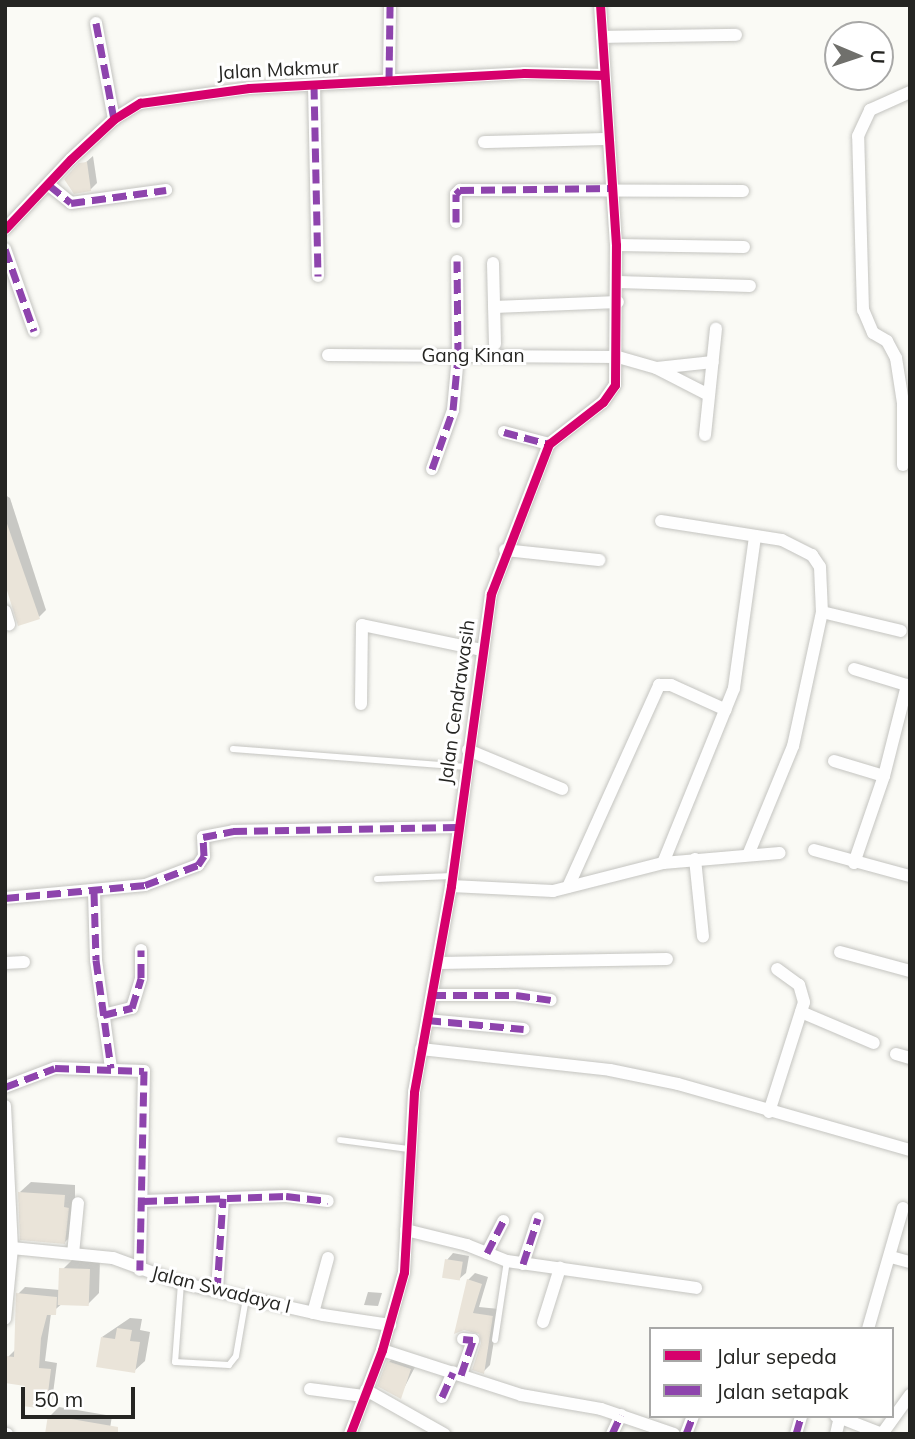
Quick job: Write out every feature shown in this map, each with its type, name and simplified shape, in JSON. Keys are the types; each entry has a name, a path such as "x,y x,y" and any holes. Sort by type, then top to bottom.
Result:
{"street":[{"path":"389,81 390,5"},
{"name":"Jalan Cendrawasih","path":"349,1434 382,1350 404,1272 409,1149 421,1049 452,881 456,827 491,594 505,550 549,444 611,394 618,357 618,282 600,5"},
{"path":"96,23 114,119"},
{"path":"602,37 736,35"},
{"name":"Jalan Makmur","path":"5,229 114,119 140,103 188,93 314,85 524,73 604,75"},
{"path":"314,85 318,275"},
{"path":"902,465 903,403 896,358 887,341 873,333 863,310 858,136 870,110 910,92"},
{"path":"484,142 608,139"},
{"path":"49,185 71,203 166,190"},
{"path":"456,222 456,194 460,190 612,188 743,191"},
{"path":"616,245 744,247"},
{"path":"5,249 34,331"},
{"path":"432,469 449,430 458,356 457,261"},
{"path":"493,262 495,344"},
{"path":"618,282 750,286"},
{"path":"494,307 618,302"},
{"path":"705,435 716,329"},
{"name":"Gang Kinan","path":"328,355 618,357 656,368"},
{"path":"656,368 713,362"},
{"path":"656,368 709,395"},
{"path":"504,432 549,444"},
{"path":"661,521 782,540 812,555 820,567 822,612 793,746 749,853"},
{"path":"663,863 734,688 755,536"},
{"path":"505,550 599,560"},
{"path":"822,612 901,631"},
{"path":"361,704 362,625 481,650"},
{"path":"854,669 908,685 884,776 854,863"},
{"path":"568,887 659,685 671,685 726,710"},
{"path":"468,750 562,789"},
{"path":"834,761 884,776"},
{"path":"5,898 94,892 145,885 198,865 204,856 205,835 233,831 456,827"},
{"path":"814,850 910,876"},
{"path":"452,881 514,892 568,887 663,863 749,853 780,853"},
{"path":"695,859 703,937"},
{"path":"94,892 103,1015 111,1068"},
{"path":"103,1015 132,1008 141,978 141,950"},
{"path":"840,952 910,971"},
{"path":"439,963 667,959"},
{"path":"5,963 24,962"},
{"path":"769,1112 801,1012 804,992 777,969"},
{"path":"432,995 516,995 551,1000"},
{"path":"801,1012 874,1043"},
{"path":"427,1020 524,1028"},
{"path":"421,1049 610,1070 678,1084 910,1150"},
{"path":"896,1054 910,1058"},
{"path":"5,1087 55,1068 138,1069 146,1075 140,1270"},
{"path":"5,1106 8,1229 12,1248 5,1318"},
{"path":"143,1201 286,1196 328,1201"},
{"path":"217,1291 223,1198"},
{"path":"73,1254 78,1203"},
{"path":"869,1327 903,1208"},
{"path":"523,1264 538,1218"},
{"path":"487,1254 503,1221"},
{"path":"406,1230 507,1261 696,1288"},
{"name":"Jalan Swadaya I","path":"12,1248 113,1258 181,1283 313,1313 390,1325"},
{"path":"891,1256 910,1262"},
{"path":"313,1313 328,1258"},
{"path":"543,1322 560,1268"},
{"path":"442,1397 457,1374 473,1340 463,1339"},
{"path":"382,1350 521,1395 621,1415 674,1434"},
{"path":"310,1390 365,1393 444,1434"},
{"path":"894,1417 910,1395"},
{"path":"612,1434 621,1415"},
{"path":"842,1418 882,1434 893,1418"}],"lane":[{"path":"233,748 466,767"},
{"path":"377,879 452,881"},
{"path":"340,1140 409,1149"},
{"path":"495,1340 507,1261"},
{"path":"181,1283 175,1362 229,1365 236,1356 246,1298"}],"building":[{"path":"87,162 91,191 74,194 64,179 79,163"},
{"path":"5,518 40,619 18,626 5,584"},
{"path":"18,1192 65,1195 64,1207 69,1208 65,1244 20,1240"},
{"path":"445,1259 463,1262 460,1281 442,1278"},
{"path":"59,1268 90,1269 89,1306 58,1305"},
{"path":"467,1279 482,1284 473,1313 493,1316 484,1374 472,1370 481,1343 479,1334 464,1330 454,1334"},
{"path":"16,1293 57,1297 56,1315 47,1315 41,1338 39,1368 51,1369 46,1409 22,1406 25,1386 5,1383 6,1356 14,1357"},
{"path":"117,1328 132,1330 130,1341 140,1342 135,1373 96,1367 101,1337 115,1339"},
{"path":"387,1361 411,1369 401,1399 377,1386"},
{"path":"48,1415 118,1427 118,1434 45,1434"}],"marked path":[{"path":"389,81 390,5"},
{"path":"96,23 114,119"},
{"path":"314,85 318,276"},
{"path":"49,185 71,203 166,190"},
{"path":"456,222 456,194 460,190 612,188"},
{"path":"5,249 34,331"},
{"path":"432,469 453,410 458,356 457,261"},
{"path":"504,432 549,444"},
{"path":"5,898 145,885 198,865 204,856 203,837 233,831 456,827"},
{"path":"94,892 96,960 111,1068"},
{"path":"103,1015 132,1008 141,978 141,950"},
{"path":"432,995 516,995 551,1000"},
{"path":"427,1020 524,1029"},
{"path":"5,1087 55,1068 144,1071 140,1270"},
{"path":"143,1201 286,1196 328,1201"},
{"path":"217,1291 223,1198"},
{"path":"523,1264 538,1218"},
{"path":"487,1253 503,1221"},
{"path":"461,1375 473,1340 463,1339"},
{"path":"442,1397 453,1372"},
{"path":"612,1434 621,1415"},
{"path":"686,1434 692,1418"},
{"path":"796,1434 800,1418"}],"cycle path":[{"path":"350,1434 382,1350 404,1272 414,1092 451,886 491,594 549,444 603,402 615,385 616,245 600,5"},
{"path":"5,229 71,159 114,119 140,103 249,88 524,73 604,75"}]}
